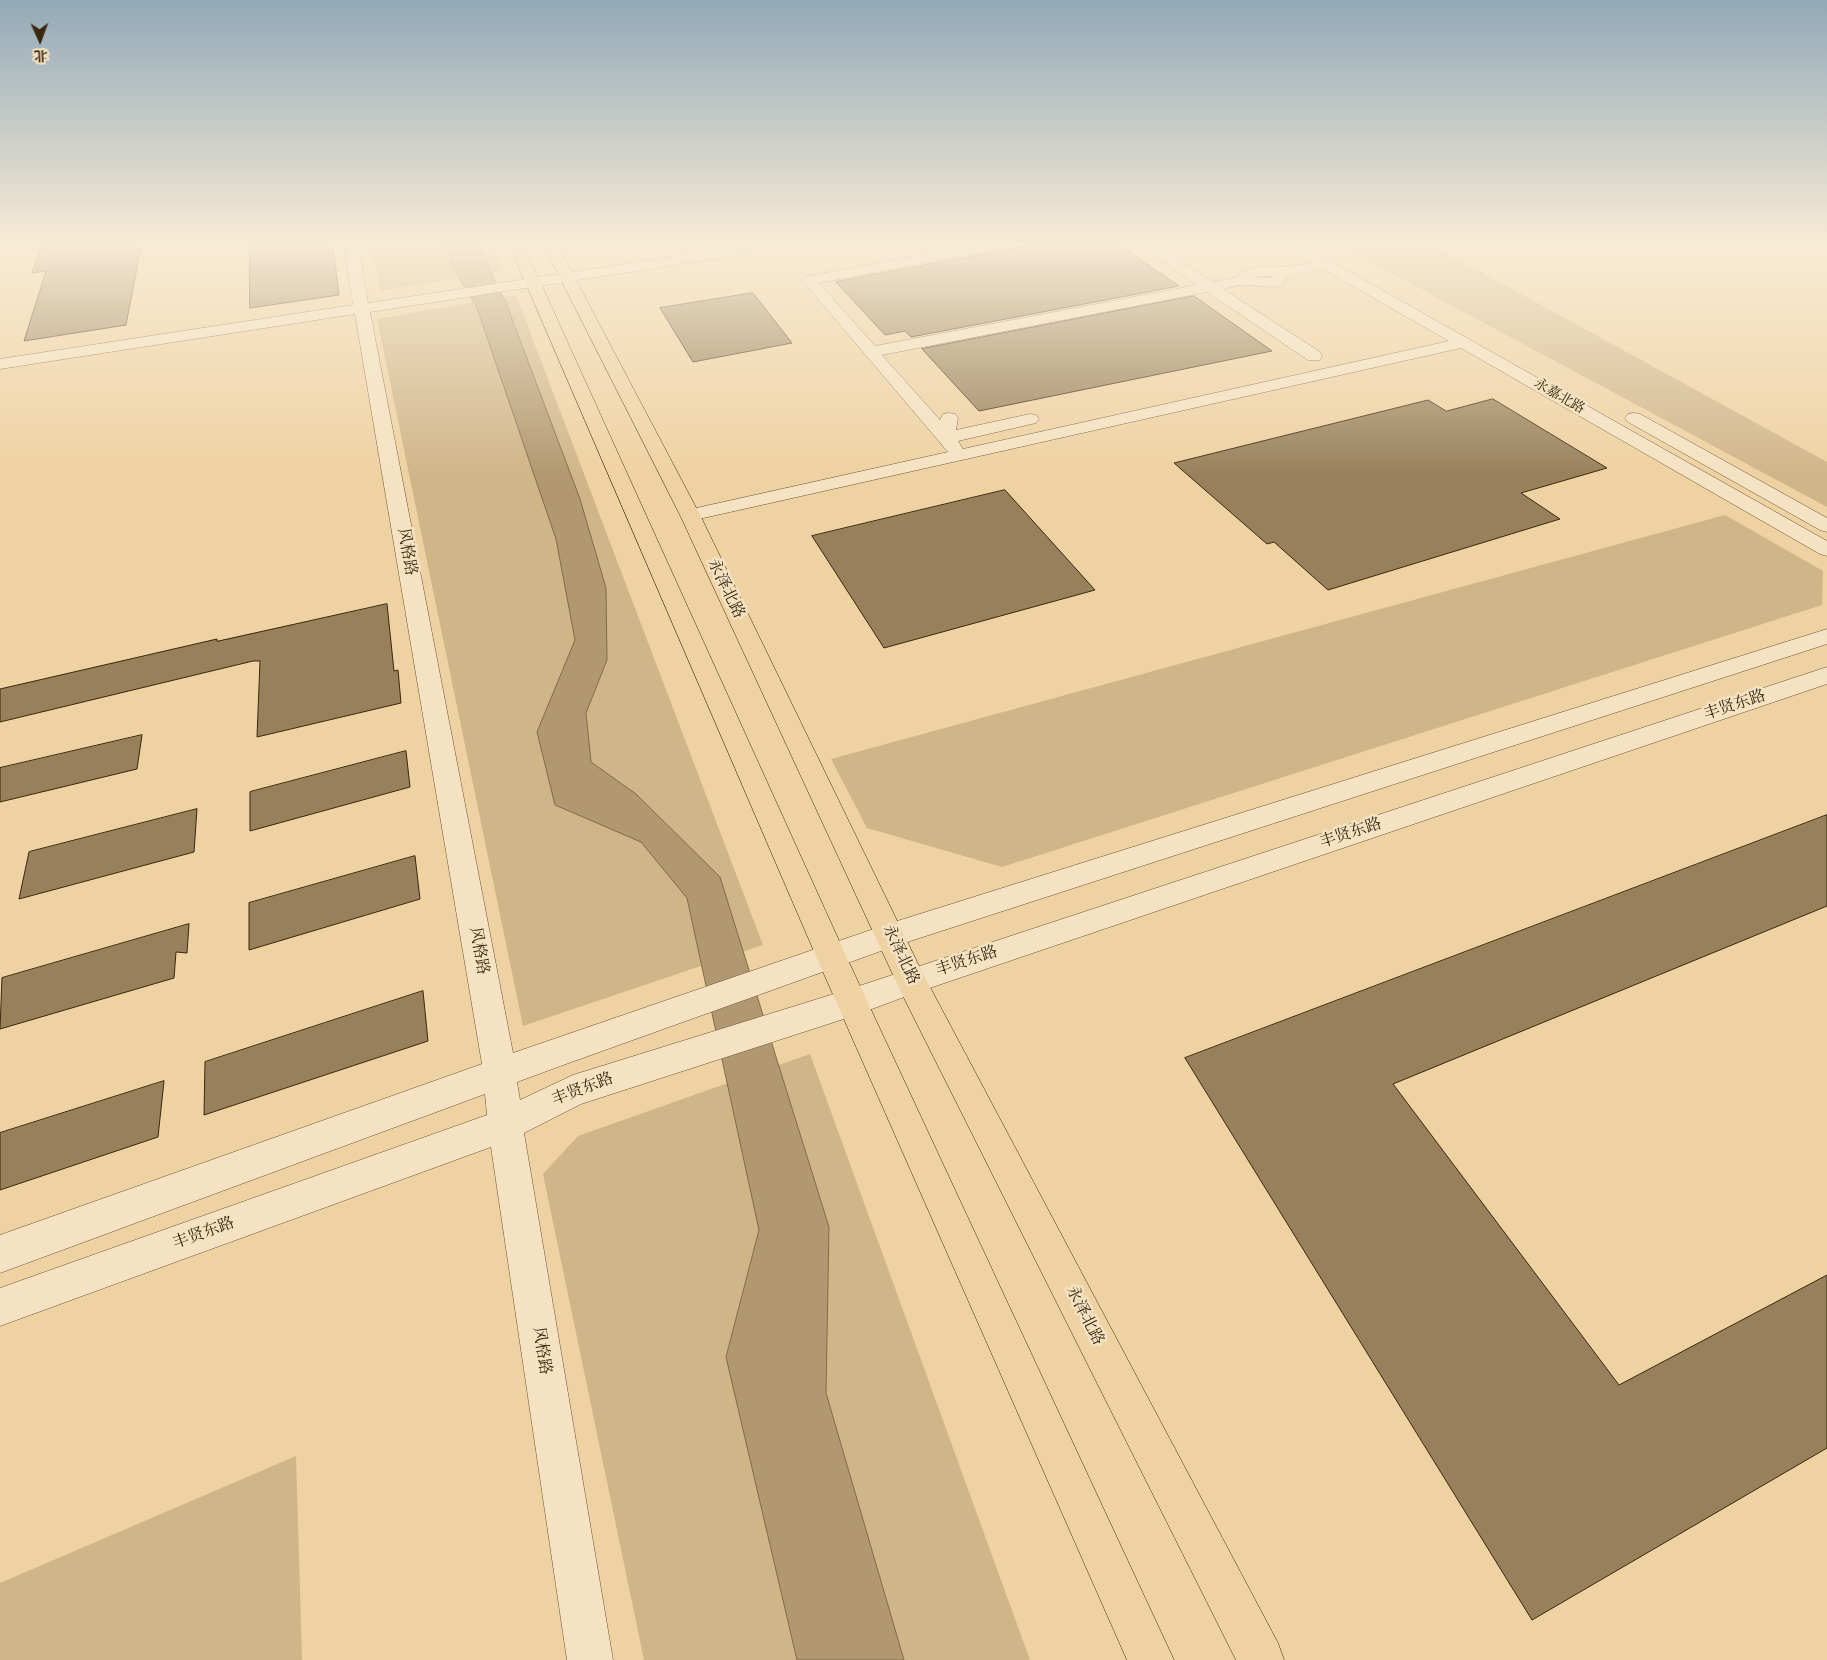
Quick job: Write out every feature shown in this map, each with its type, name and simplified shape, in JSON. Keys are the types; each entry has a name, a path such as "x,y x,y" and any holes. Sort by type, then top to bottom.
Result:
{"main road":[{"path":"537,321 853,1002 1151,1660"},
{"name":"永泽北路","path":"589,321 690,515 891,935 911,981 1261,1660"}],"street":[{"path":"0,354 235,321"},
{"path":"0,364 256,321"},
{"name":"风格路","path":"364,321 500,1074 506,1125 590,1660"},
{"path":"845,321 960,454"},
{"path":"871,352 1033,321"},
{"path":"1262,321 1314,356 1295,361"},
{"name":"永嘉北路","path":"1427,321 1827,550"},
{"path":"690,515 1463,342"},
{"path":"1618,409 1827,526"},
{"path":"945,438 1042,416"},
{"path":"945,438 949,418"},
{"path":"0,1254 566,1049 891,935 1827,636"},
{"name":"丰贤东路","path":"0,1307 506,1125 573,1091 797,1018 853,1002 1827,675"}],"shaded area":[{"path":"378,321 526,321 763,945 523,1026"},
{"path":"482,321 513,321 580,499 606,588 607,660 586,713 591,762 636,794 720,877 829,1227 826,1393 904,1660 797,1660 726,1357 759,1230 687,898 641,842 555,805 537,732 575,640 556,539"},
{"path":"1481,321 1571,321 1827,462 1827,507"},
{"path":"1725,515 1823,571 1822,605 1002,867 867,828 831,759"},
{"path":"810,1054 1030,1660 644,1660 543,1174 578,1136"},
{"path":"296,1456 302,1660 0,1660 0,1583"}],"building":[{"path":"30,321 127,321 126,325 24,341"},
{"path":"668,321 775,321 792,343 693,362"},
{"path":"872,321 993,321 911,337 905,331 885,335"},
{"path":"1063,321 1230,321 1272,351 979,411 922,349"},
{"path":"1493,399 1607,468 1521,493 1560,519 1328,590 1274,542 1267,544 1174,463 1428,400 1446,411"},
{"path":"1005,490 1095,590 884,648 812,536"},
{"path":"387,604 394,671 398,670 401,703 257,737 260,661 253,661 0,722 0,689 217,639 217,641"},
{"path":"142,735 137,769 0,802 0,768"},
{"path":"406,751 410,787 250,831 250,792"},
{"path":"197,809 194,852 19,899 29,852"},
{"path":"1827,815 1827,906 1393,1084 1619,1385 1827,1275 1827,1448 1532,1620 1185,1058"},
{"path":"415,856 420,899 249,950 249,903"},
{"path":"189,924 187,953 176,952 174,978 0,1029 2,978"},
{"path":"423,991 428,1041 204,1115 205,1062"},
{"path":"164,1081 158,1137 0,1190 0,1133"}]}
